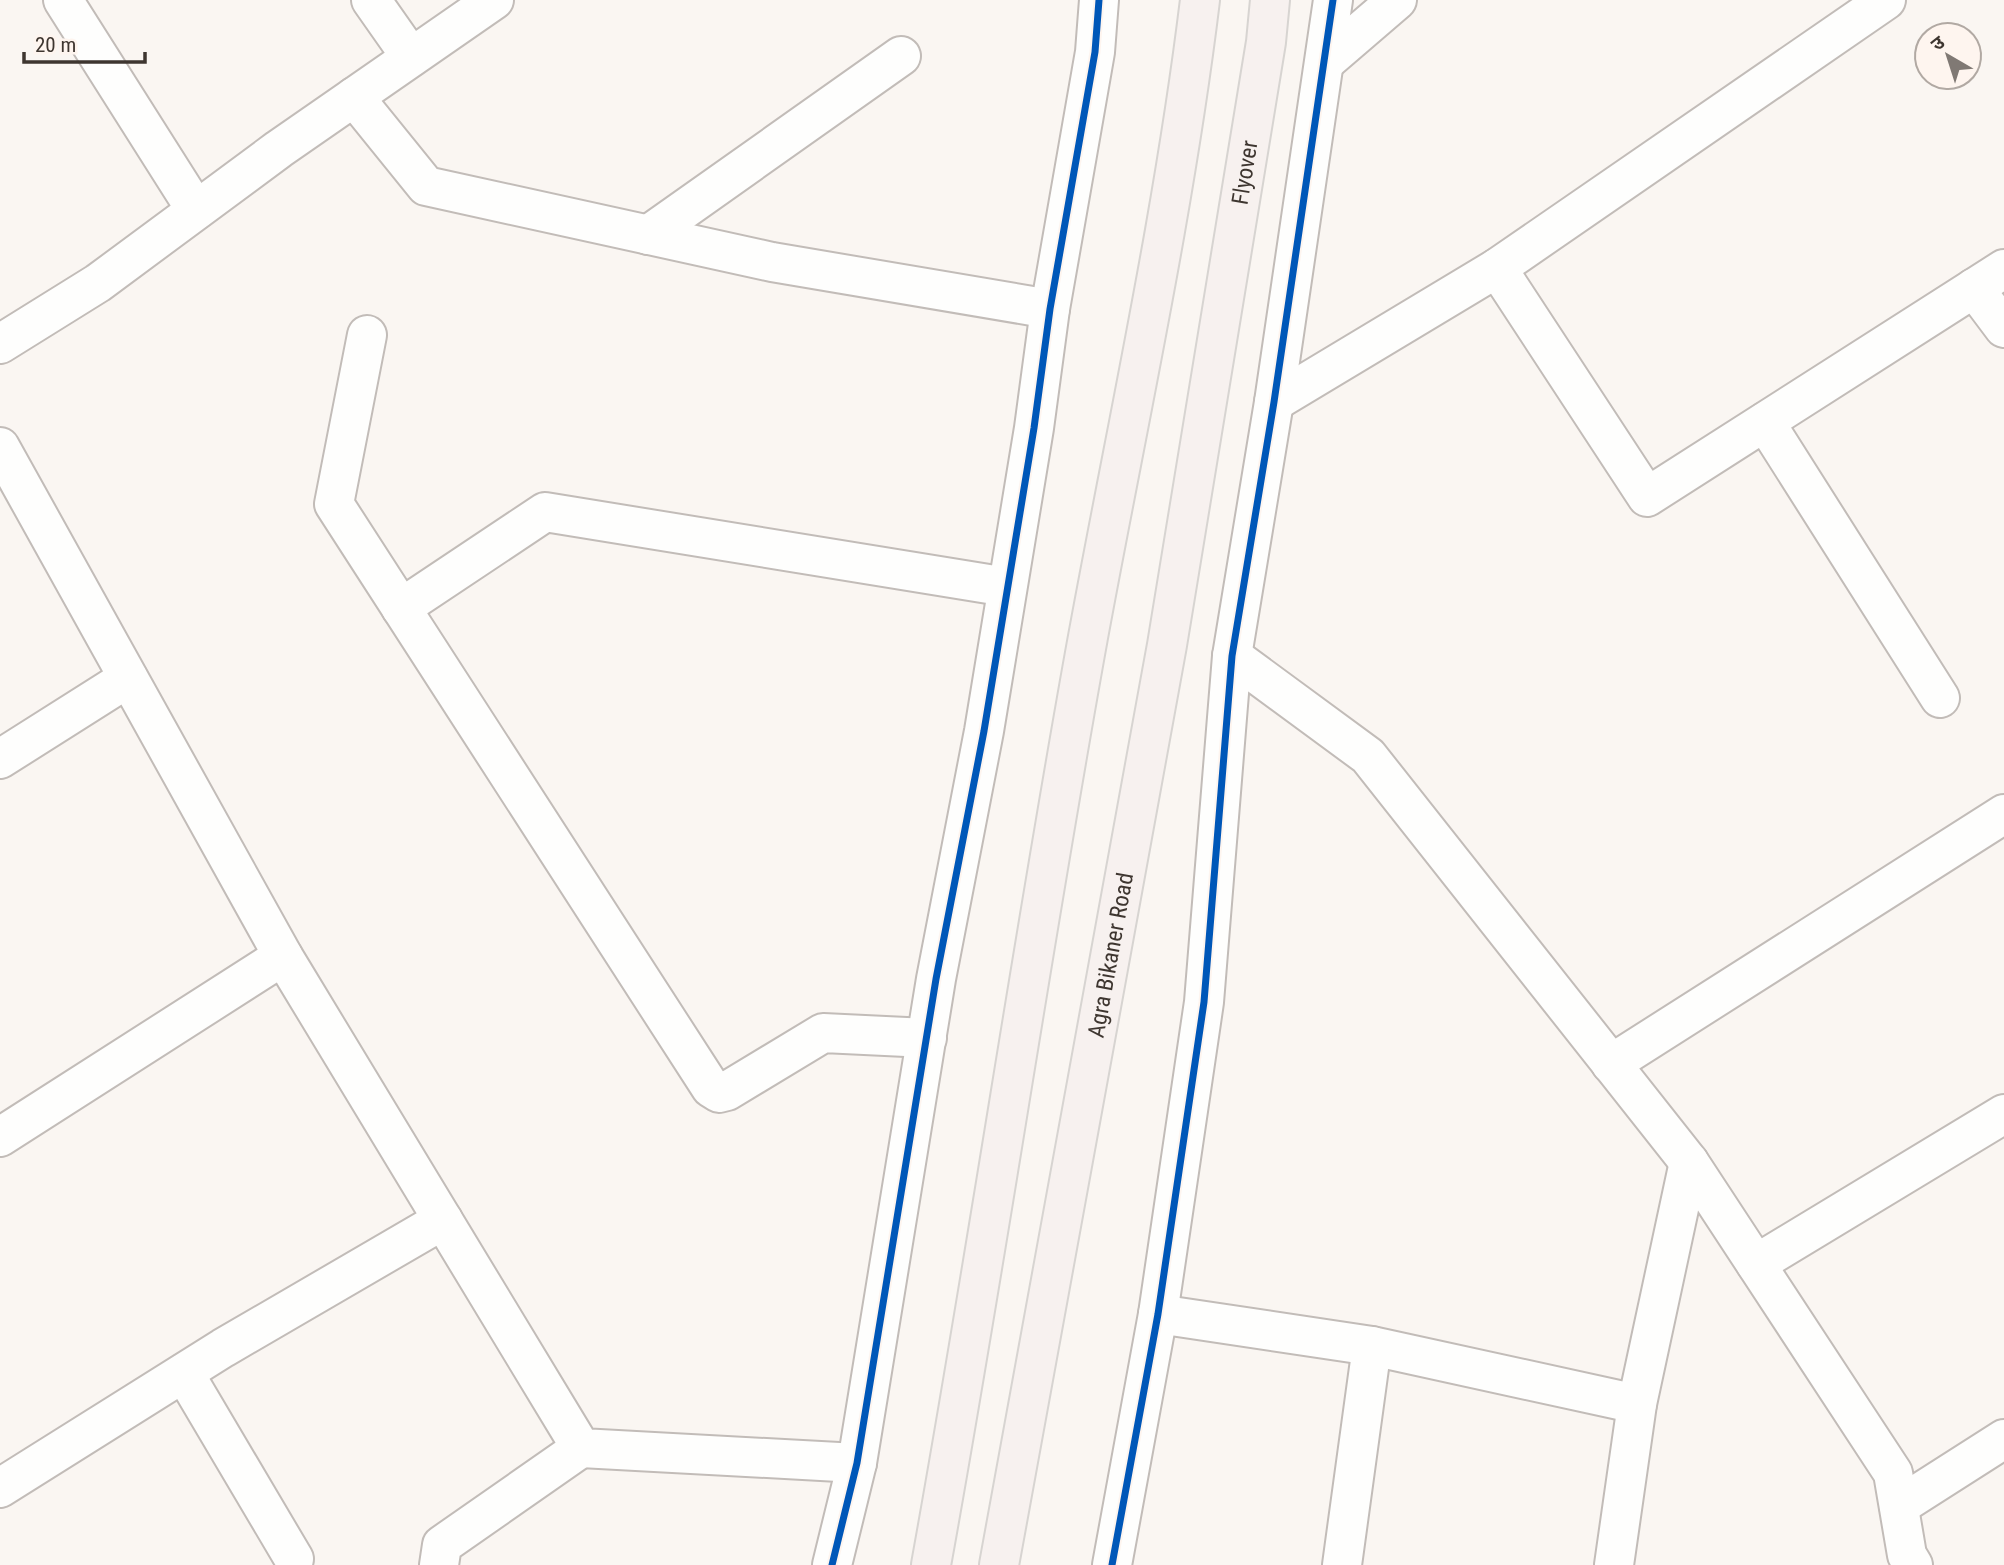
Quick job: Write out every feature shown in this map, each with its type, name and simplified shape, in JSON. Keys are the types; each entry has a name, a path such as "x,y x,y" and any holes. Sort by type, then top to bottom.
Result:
{"highway":[{"path":"931,1565 1088,638 1147,336 1199,0"},
{"name":"Flyover","path":"1216,344 1266,41 1270,0"},
{"name":"Agra Bikaner Road","path":"999,1565 1167,645 1216,344"}],"street":[{"path":"63,0 196,210"},
{"path":"372,0 411,57"},
{"path":"0,344 98,283 354,97 494,0"},
{"path":"832,1565 857,1464 936,979 984,731 1034,429 1050,309 1094,52 1099,0"},
{"path":"1112,1565 1157,1314 1204,1002 1232,656 1275,402 1333,0"},
{"path":"1326,61 1398,0"},
{"path":"1275,402 1497,268 1886,0"},
{"path":"648,235 901,56"},
{"path":"354,97 426,186 772,262 1050,309"},
{"path":"1497,268 1647,497 1989,278 2004,328"},
{"path":"367,335 334,504 711,1088 719,1093 727,1091 823,1033 927,1038"},
{"path":"1765,422 1940,698"},
{"path":"0,447 283,956 581,1448"},
{"path":"401,608 545,512 1007,587"},
{"path":"1232,656 1368,756 1689,1161 1893,1473 1907,1555 1913,1565"},
{"path":"0,759 128,678"},
{"path":"1611,1064 2004,814"},
{"path":"0,1137 283,956"},
{"path":"1756,1264 2004,1114"},
{"path":"1614,1565 1637,1404 1689,1161"},
{"path":"0,1488 184,1373 443,1220"},
{"path":"1157,1314 1372,1346 1637,1404"},
{"path":"1342,1565 1372,1346"},
{"path":"184,1373 294,1559"},
{"path":"1899,1506 2004,1439"},
{"path":"439,1565 442,1545 581,1448 857,1464"}],"cycle path":[{"path":"832,1565 857,1463 936,979 984,731 1034,428 1050,309 1095,52 1099,0"},
{"path":"1112,1565 1158,1314 1204,1002 1232,656 1274,402 1333,0"}]}
